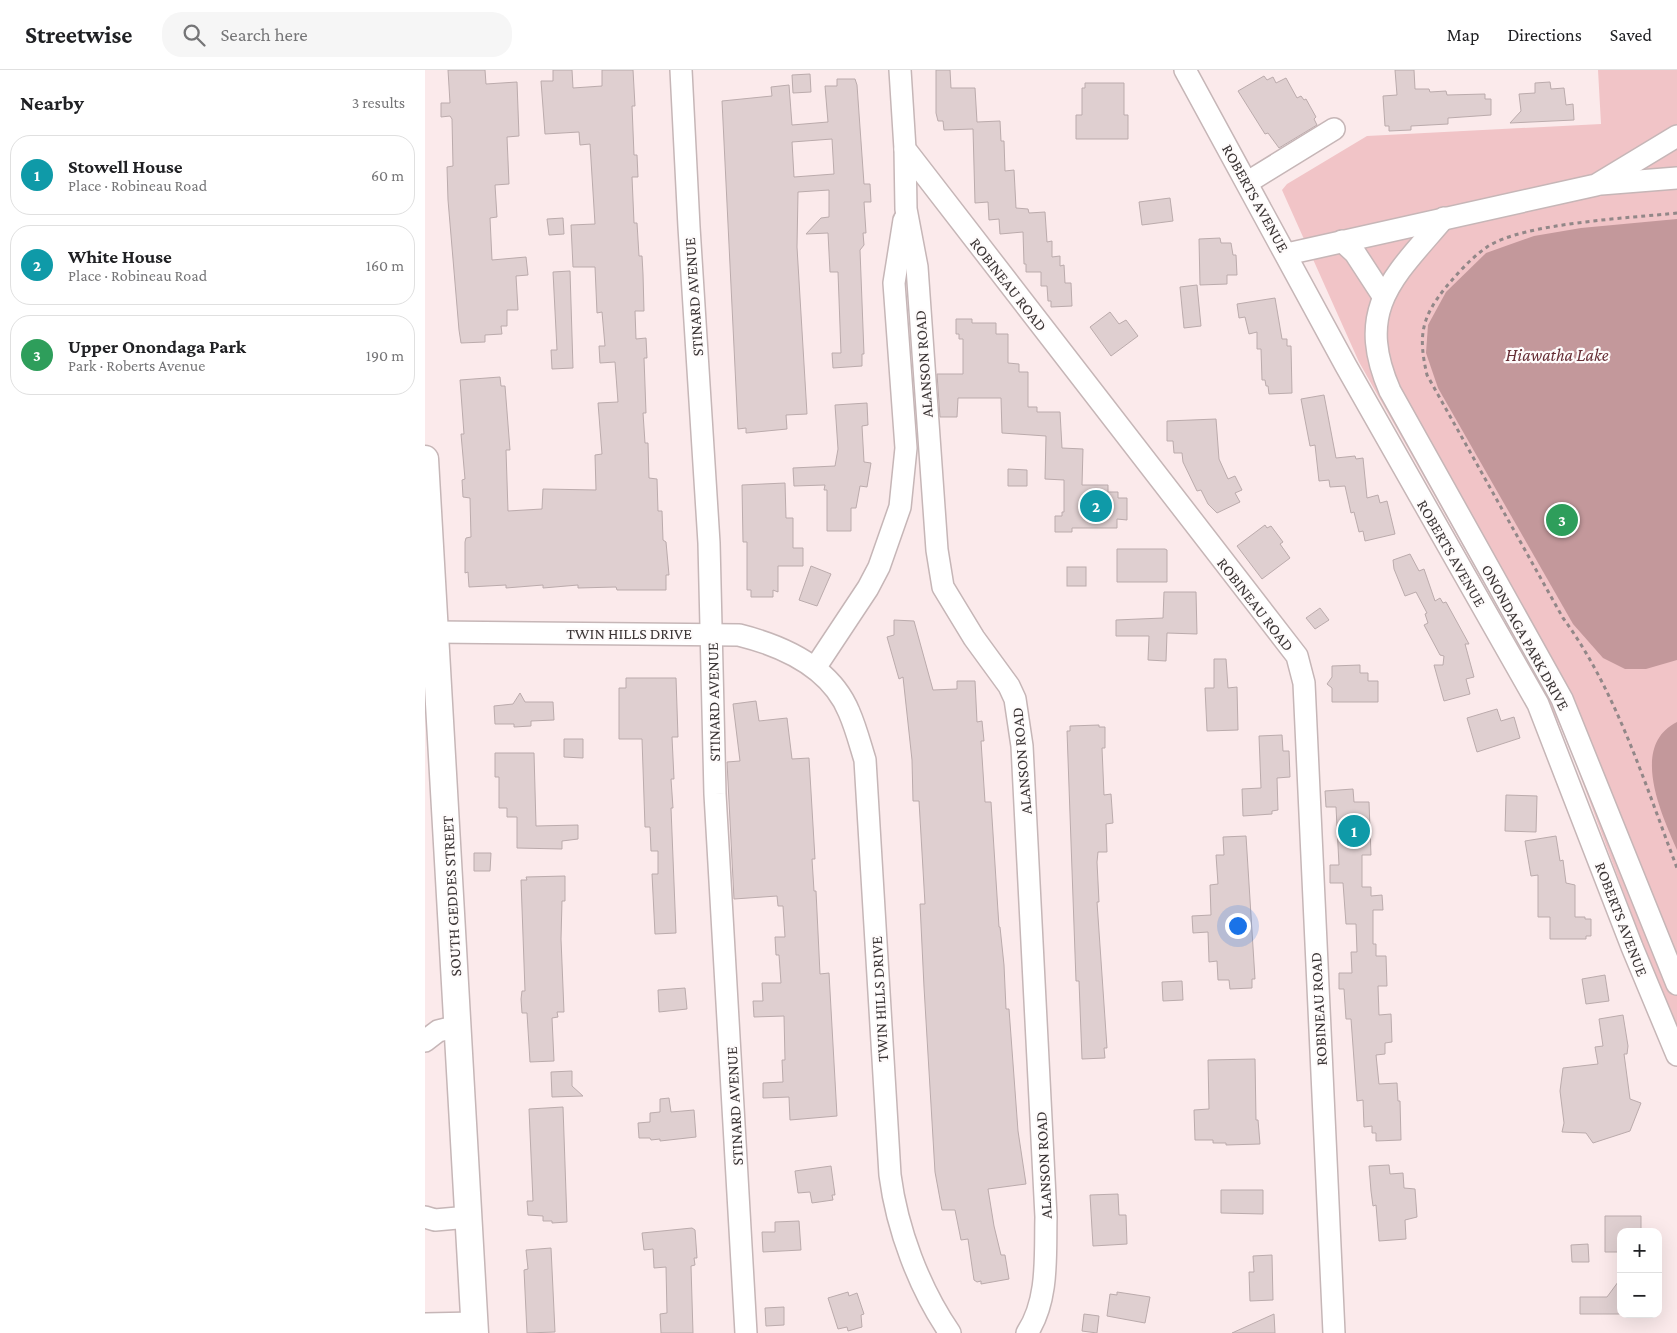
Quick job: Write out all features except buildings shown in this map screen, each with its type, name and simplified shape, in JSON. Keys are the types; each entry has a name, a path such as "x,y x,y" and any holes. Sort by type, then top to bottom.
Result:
{"main road":[{"name":"SOUTH GEDDES STREET","path":"425,459 475,1328"}],"street":[{"name":"STINARD AVENUE","path":"681,70 709,543 715,794 746,1333"},
{"path":"900,70 905,149"},
{"name":"ROBERTS AVENUE","path":"1185,70 1248,182 1346,366 1538,704 1632,947 1677,1055"},
{"path":"1248,182 1334,129"},
{"path":"1596,185 1677,136"},
{"name":"ALANSON ROAD","path":"905,149 906,209 917,268 937,550 943,586 974,638 1009,686 1015,699 1022,746 1047,1217 1045,1278 1041,1300 1033,1324 1027,1333"},
{"name":"ROBINEAU ROAD","path":"905,149 1297,656 1304,683 1334,1333"},
{"path":"1287,254 1596,185 1677,178"},
{"name":"ALANSON ROAD","path":"815,668 868,588 887,544 900,507 906,448 894,282 897,252 906,209"},
{"name":"ONONDAGA PARK DRIVE","path":"1444,218 1391,281 1383,296 1377,324 1376,341 1380,370 1563,699 1677,984"},
{"path":"1342,241 1355,253 1383,296"},
{"name":"TWIN HILLS DRIVE","path":"435,632 711,633 739,635 767,642 815,668 838,691 849,712 865,760 889,1175 893,1202 913,1261 941,1320 950,1333"},
{"path":"425,1040 438,1031 458,1026"},
{"path":"425,1217 435,1220 469,1217"},
{"path":"425,1324 475,1328"}],"path":[{"path":"1677,213 1522,232 1488,246 1460,270 1430,307 1423,325 1422,353 1427,375 1563,618 1585,649 1640,770 1677,868"}],"shaded area":[{"path":"1598,70 1677,70 1677,1027 1642,942 1568,743 1537,677 1359,362 1282,190 1287,184 1367,136 1601,124"}],"water":[{"name":"Hiawatha Lake","path":"1677,219 1677,660 1646,669 1625,669 1603,658 1573,624 1438,388 1426,353 1428,325 1446,292 1486,253 1534,236 1581,228"},
{"path":"1677,722 1677,850 1658,800 1653,782 1652,764 1655,747 1663,733"}],"place":[{"name":"White House","path":"1096,506"},
{"name":"Upper Onondaga Park","path":"1562,520"},
{"name":"Stowell House","path":"1354,831"}]}
